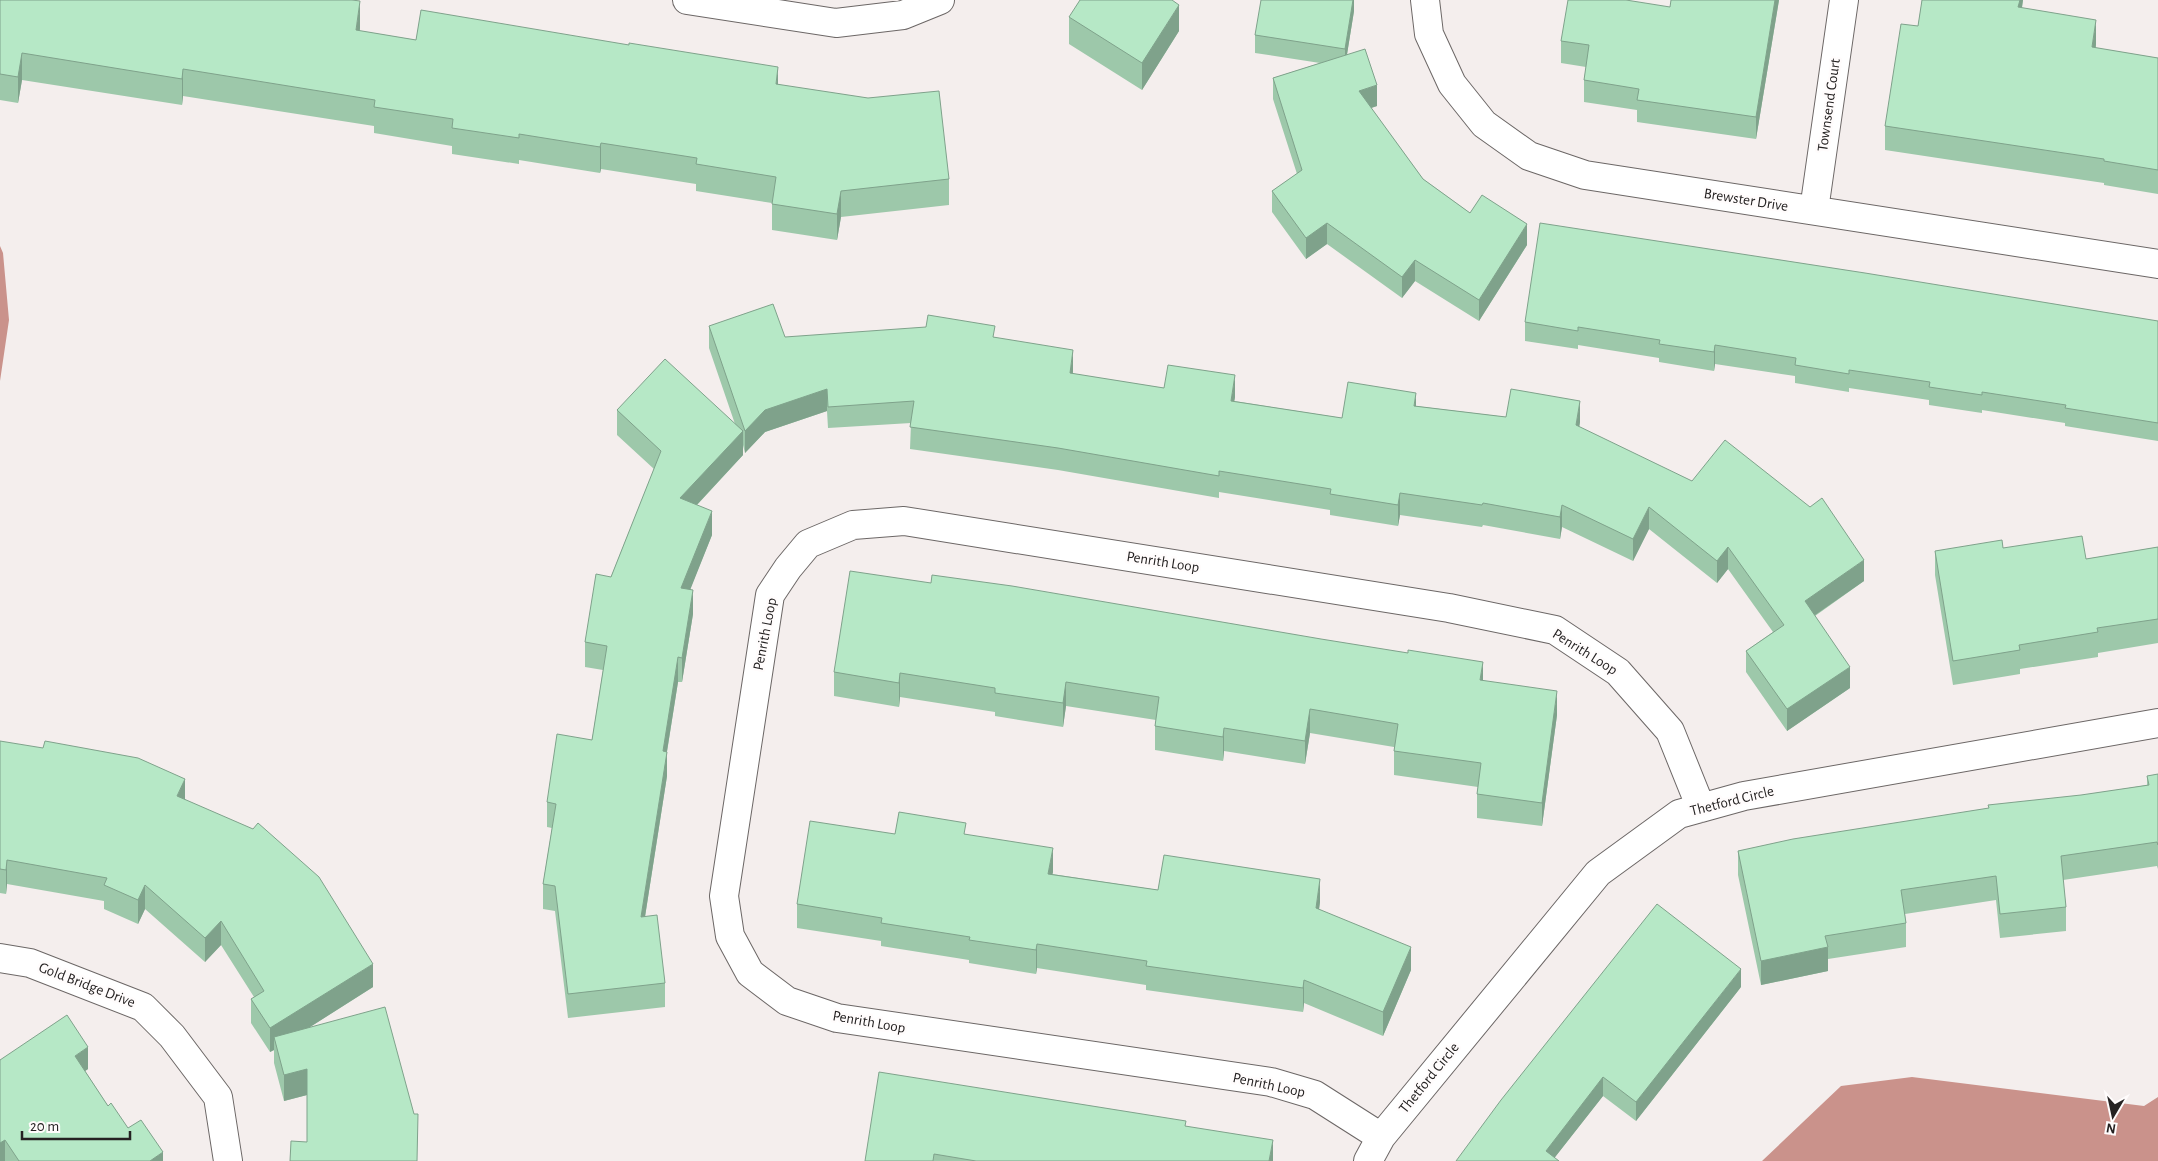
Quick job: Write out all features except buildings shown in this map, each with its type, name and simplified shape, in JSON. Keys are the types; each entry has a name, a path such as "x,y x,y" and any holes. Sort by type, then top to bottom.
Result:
{"street":[{"path":"687,0 836,23 903,15 940,0"},
{"name":"Brewster Drive","path":"1425,0 1429,34 1452,84 1484,124 1529,156 1585,175 2158,264"},
{"name":"Townsend Court","path":"1814,210 1844,0"},
{"name":"Penrith Loop","path":"1381,1137 1315,1095 1271,1082 837,1018 787,1001 750,973 730,936 724,896 770,595 788,568 808,544 853,524 904,520 1449,608 1555,630 1618,672 1670,731 1701,808"},
{"name":"Thetford Circle","path":"1368,1161 1381,1137 1598,873 1679,814 1744,796 2158,723"},
{"name":"Gold Bridge Drive","path":"0,958 30,963 143,1007 172,1036 218,1097 228,1161"}],"shaded area":[{"path":"0,246 3,253 9,320 0,381"},
{"path":"1912,1077 2144,1106 2158,1097 2158,1161 1762,1161 1841,1086"}]}
